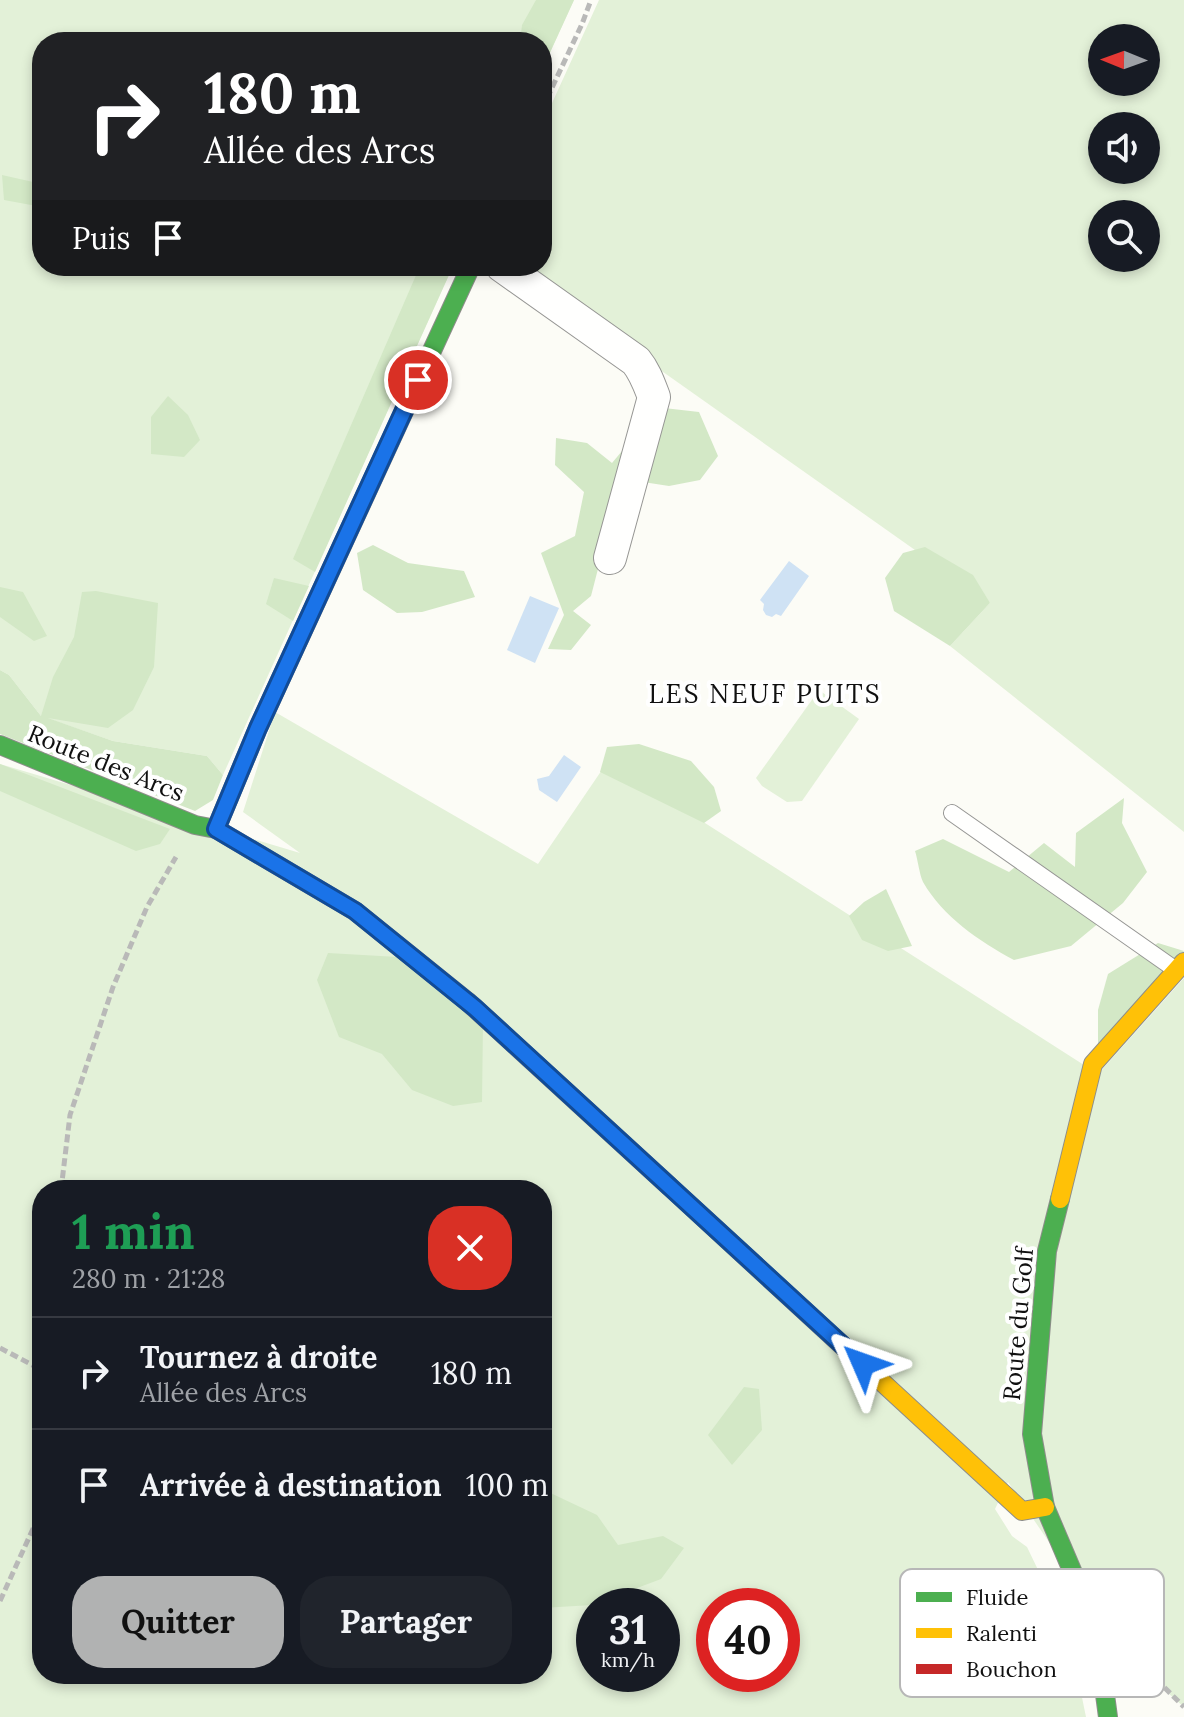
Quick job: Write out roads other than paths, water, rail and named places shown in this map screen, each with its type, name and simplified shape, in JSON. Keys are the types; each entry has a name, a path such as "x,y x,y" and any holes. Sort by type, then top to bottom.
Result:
{"street":[{"path":"216,829 258,728 466,276"},
{"path":"516,276 636,361 644,370 654,397 610,558"},
{"name":"Route des Arcs","path":"0,745 195,825 216,829 355,911 475,1008 1022,1511 1045,1507"},
{"name":"Route du Golf","path":"1071,1569 1045,1507 1032,1434 1047,1251 1093,1064 1180,966"}],"lane":[{"path":"952,813 1180,966"}],"water":[{"path":"789,561 809,576 781,616 766,615 760,600"},
{"path":"530,596 559,608 535,663 507,650"},
{"path":"564,755 581,767 557,802 539,790 537,779 549,776"}],"district":[{"name":"LES NEUF PUITS","path":"765,693"}]}
